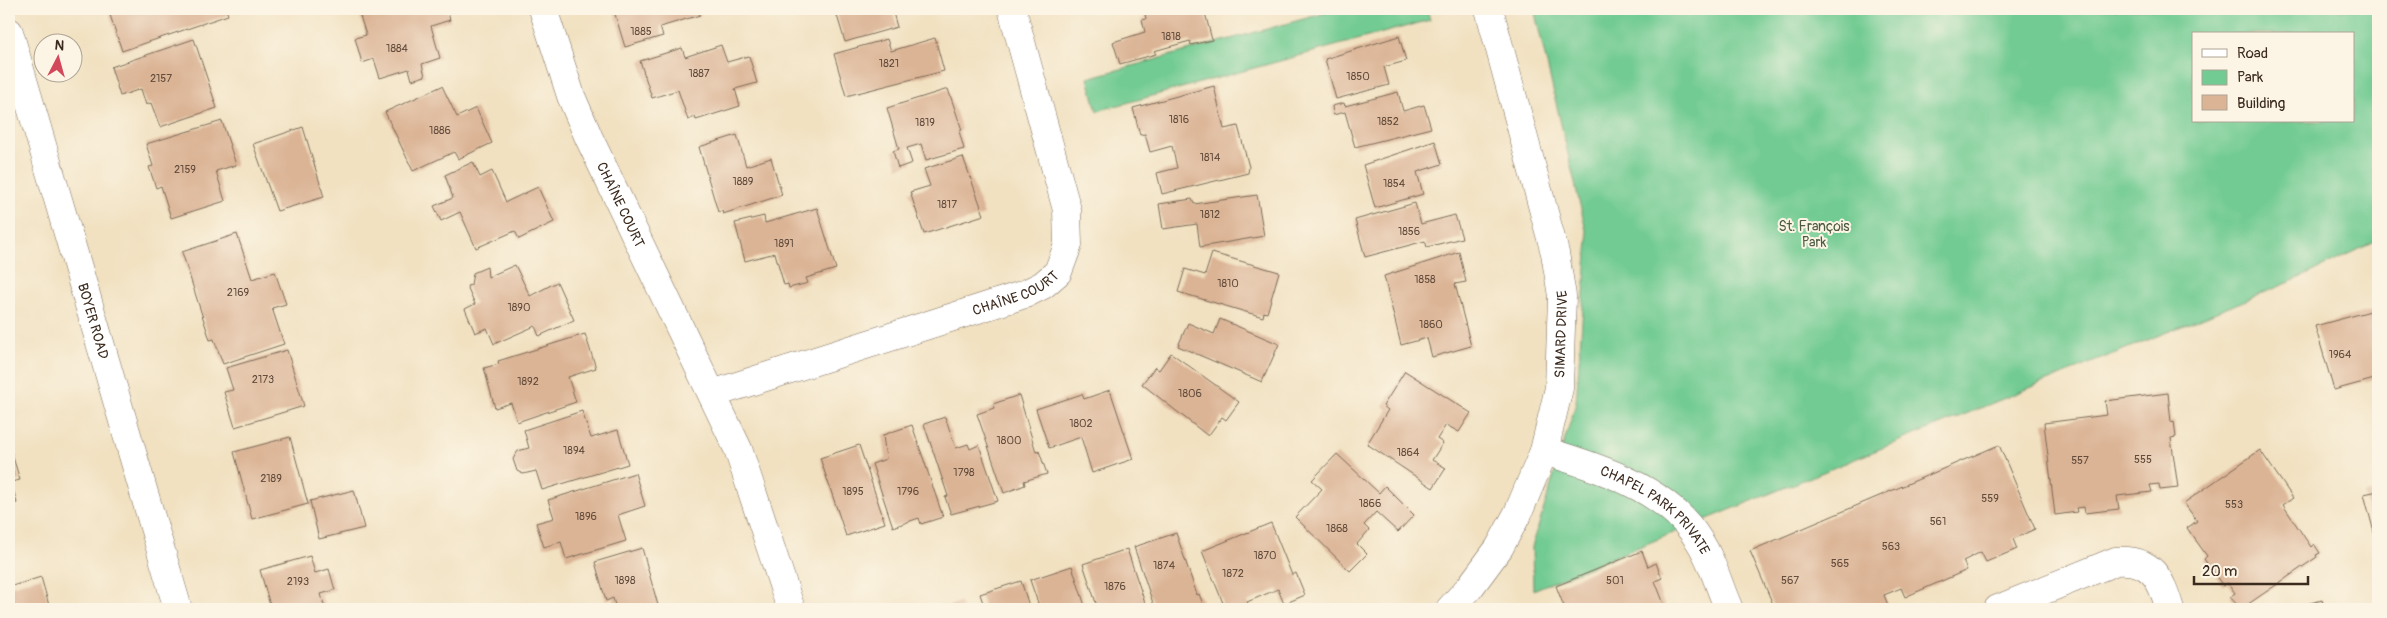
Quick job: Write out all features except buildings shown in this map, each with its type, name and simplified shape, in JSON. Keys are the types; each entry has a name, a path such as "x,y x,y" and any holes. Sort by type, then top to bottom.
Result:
{"street":[{"name":"CHAÎNE COURT","path":"543,9 571,96 589,138 738,449 791,609"},
{"name":"CHAÎNE COURT","path":"712,394 1025,294 1043,285 1058,272 1068,245 1067,210 1012,9"},
{"name":"SIMARD DRIVE","path":"1450,609 1470,587 1499,548 1518,513 1544,451 1559,388 1562,296 1555,252 1489,9"},
{"name":"BOYER ROAD","path":"9,32 178,609"},
{"name":"CHAPEL PARK PRIVATE","path":"1544,451 1578,461 1634,486 1664,502 1687,524 1699,540 1729,609"},
{"path":"1998,609 2116,561 2132,559 2152,571 2163,585 2170,609"}],"green space":[{"path":"1340,9 1427,9 1430,20 1097,111 1088,78"},
{"name":"St. François Park","path":"1534,9 2378,9 2378,240 2300,278 1533,590 1532,547 1576,403 1588,239"}]}
